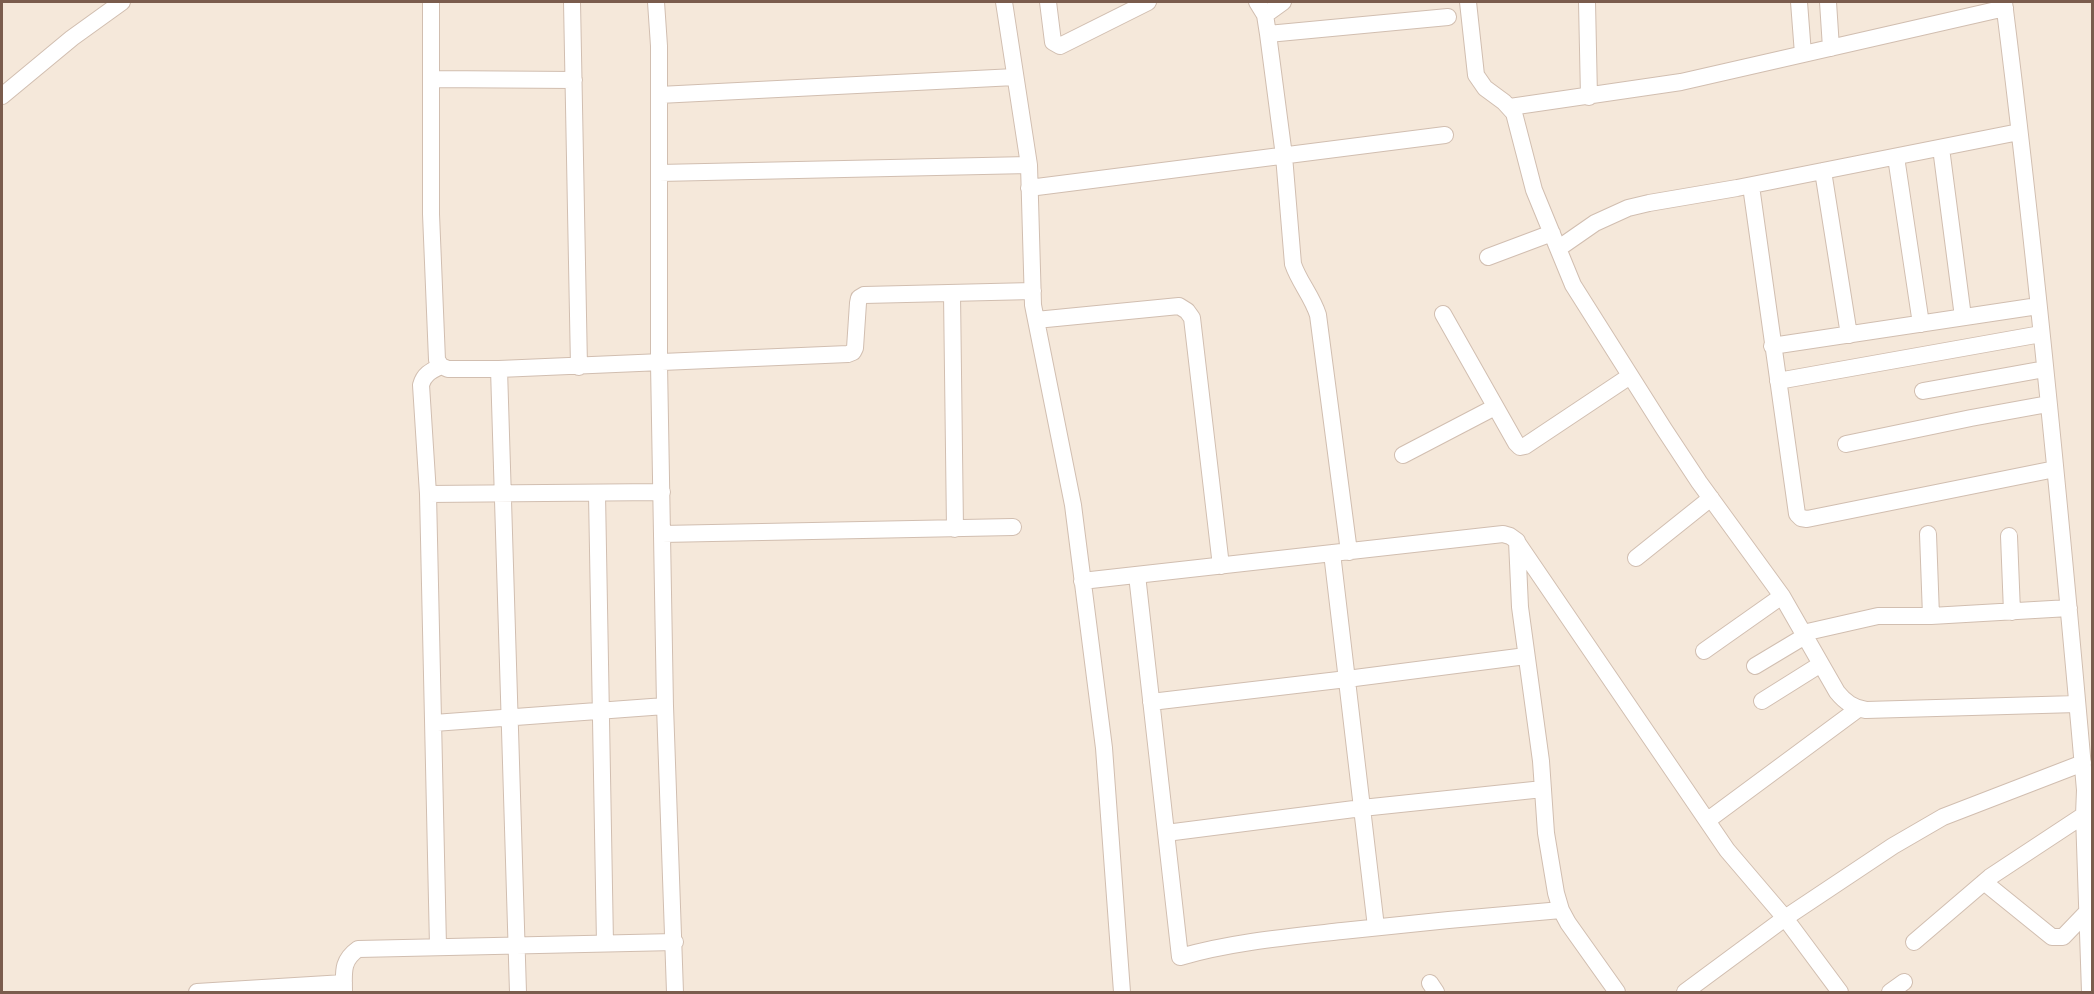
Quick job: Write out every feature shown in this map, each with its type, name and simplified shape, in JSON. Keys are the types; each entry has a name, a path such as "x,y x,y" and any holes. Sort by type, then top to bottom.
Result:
{"street":[{"path":"2,96 122,2"},
{"path":"431,2 432,236 437,360 441,366 448,369 579,367 848,354 855,348 858,303 859,298 864,295 1033,291"},
{"path":"572,2 579,367"},
{"path":"656,2 659,95 659,364 665,706 675,993"},
{"path":"1004,2 1029,165 1036,320 1072,505 1104,748 1122,993"},
{"path":"1048,2 1053,42 1060,46 1148,2"},
{"path":"1283,2 1261,8 1268,34 1284,156 1293,264 1297,276 1313,300 1318,315 1340,552 1347,679 1376,927"},
{"path":"1468,2 1476,75 1485,88 1510,107 1514,114 1534,190 1573,285 1664,429 1782,596 1843,700 1858,709 1866,710 2078,704"},
{"path":"1587,2 1589,97"},
{"path":"1799,2 1803,54"},
{"path":"1828,2 1831,48"},
{"path":"1510,107 1681,82 2004,5 2049,404 2083,763 2087,912 2086,989"},
{"path":"1268,34 1448,16"},
{"path":"659,95 1015,77"},
{"path":"431,79 574,80"},
{"path":"1488,257 1556,240 1628,208 1649,203 1751,186 2019,132"},
{"path":"1029,188 1445,135"},
{"path":"1941,148 1963,317"},
{"path":"1896,157 1921,324"},
{"path":"659,173 1029,165"},
{"path":"1823,171 1849,335"},
{"path":"1751,186 1797,514 1801,518 2055,469"},
{"path":"952,294 955,529"},
{"path":"1036,320 1179,306 1187,311 1192,318 1221,566"},
{"path":"1773,346 2038,306"},
{"path":"1443,314 1520,447 1525,446 1630,376"},
{"path":"1778,381 2041,334"},
{"path":"438,946 428,494 421,385 423,378 429,372 441,366"},
{"path":"499,369 518,993"},
{"path":"1923,392 2045,369"},
{"path":"1846,444 2049,404"},
{"path":"1403,455 1495,407"},
{"path":"428,494 662,492"},
{"path":"597,494 605,943"},
{"path":"1636,558 1711,498"},
{"path":"662,534 1013,528"},
{"path":"1082,581 1503,534 1510,536 1517,541 1731,855 1785,918 1840,993"},
{"path":"1928,534 1931,616"},
{"path":"2009,536 2012,612"},
{"path":"1517,541 1520,607 1552,873 1561,910 1568,923 1617,993"},
{"path":"1137,575 1180,957 1203,951 1286,938 1376,927 1561,910"},
{"path":"1704,651 1782,596"},
{"path":"1755,666 1804,635 1878,616 1931,616 2069,608"},
{"path":"1151,702 1526,656"},
{"path":"1762,701 1821,664"},
{"path":"434,723 665,706"},
{"path":"1708,820 1858,709"},
{"path":"1685,993 1785,918 1893,846 1943,817 2083,763"},
{"path":"1166,833 1362,808 1543,789"},
{"path":"1914,942 1984,882 2084,815"},
{"path":"1984,882 2052,937 2063,937 2087,912"},
{"path":"197,993 344,988 344,966 349,956 358,949 675,942"},
{"path":"1890,993 1904,982"}],"shaded area":[{"path":"2,2 2092,2 2092,992 2,992"}]}
